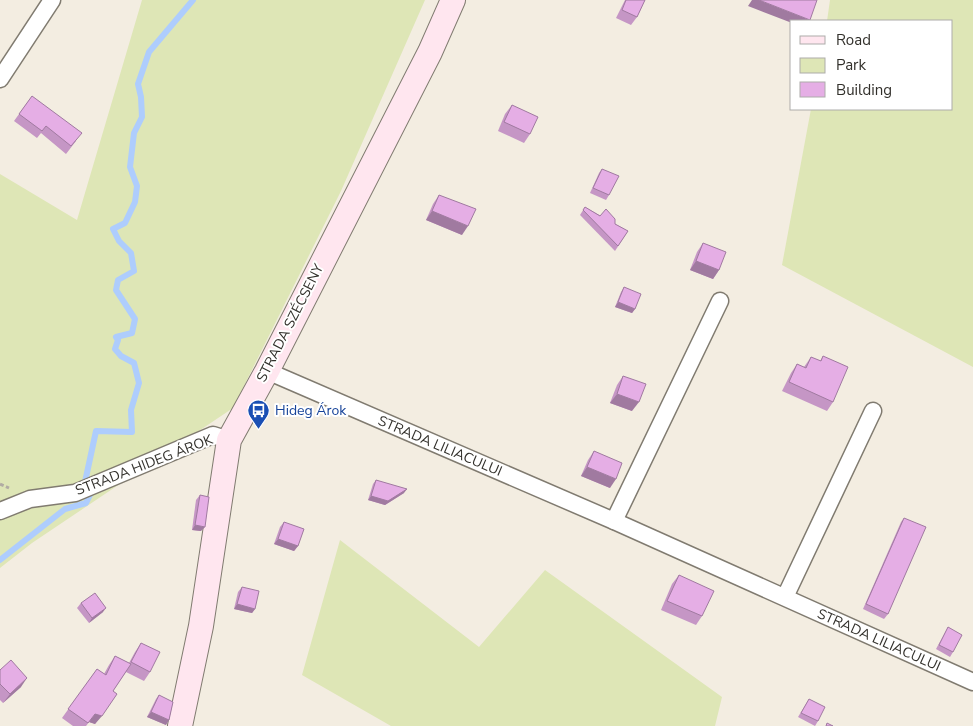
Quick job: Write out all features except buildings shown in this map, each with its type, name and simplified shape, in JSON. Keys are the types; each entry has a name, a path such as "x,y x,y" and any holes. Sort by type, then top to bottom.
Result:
{"street":[{"path":"0,79 52,0"},
{"name":"STRADA SZÉCSENY","path":"180,726 201,626 229,440 267,371 430,52 453,0"},
{"path":"614,521 720,301"},
{"name":"STRADA LILIACULUI","path":"267,371 614,521 973,682"},
{"path":"785,597 873,411"},
{"name":"STRADA HIDEG ÁROK","path":"0,511 30,499 75,493 213,436 229,440"}],"green space":[{"path":"142,0 425,0 341,191 233,408 32,543 0,568 0,174 77,220"},
{"path":"830,0 973,0 973,367 782,265 811,110 953,110 953,20 827,20"},
{"path":"340,540 479,647 545,570 722,697 715,726 391,726 302,675"}],"waterway":[{"path":"0,560 65,509 86,503 90,495 85,482 96,431 132,432 131,410 139,383 134,363 121,356 115,349 118,340 116,337 132,333 135,319 116,290 118,280 134,271 131,253 119,241 113,229 125,223 135,202 137,186 130,167 134,133 142,117 138,84 149,52 193,0"}],"place":[{"name":"Hideg Árok","path":"259,429"}]}
